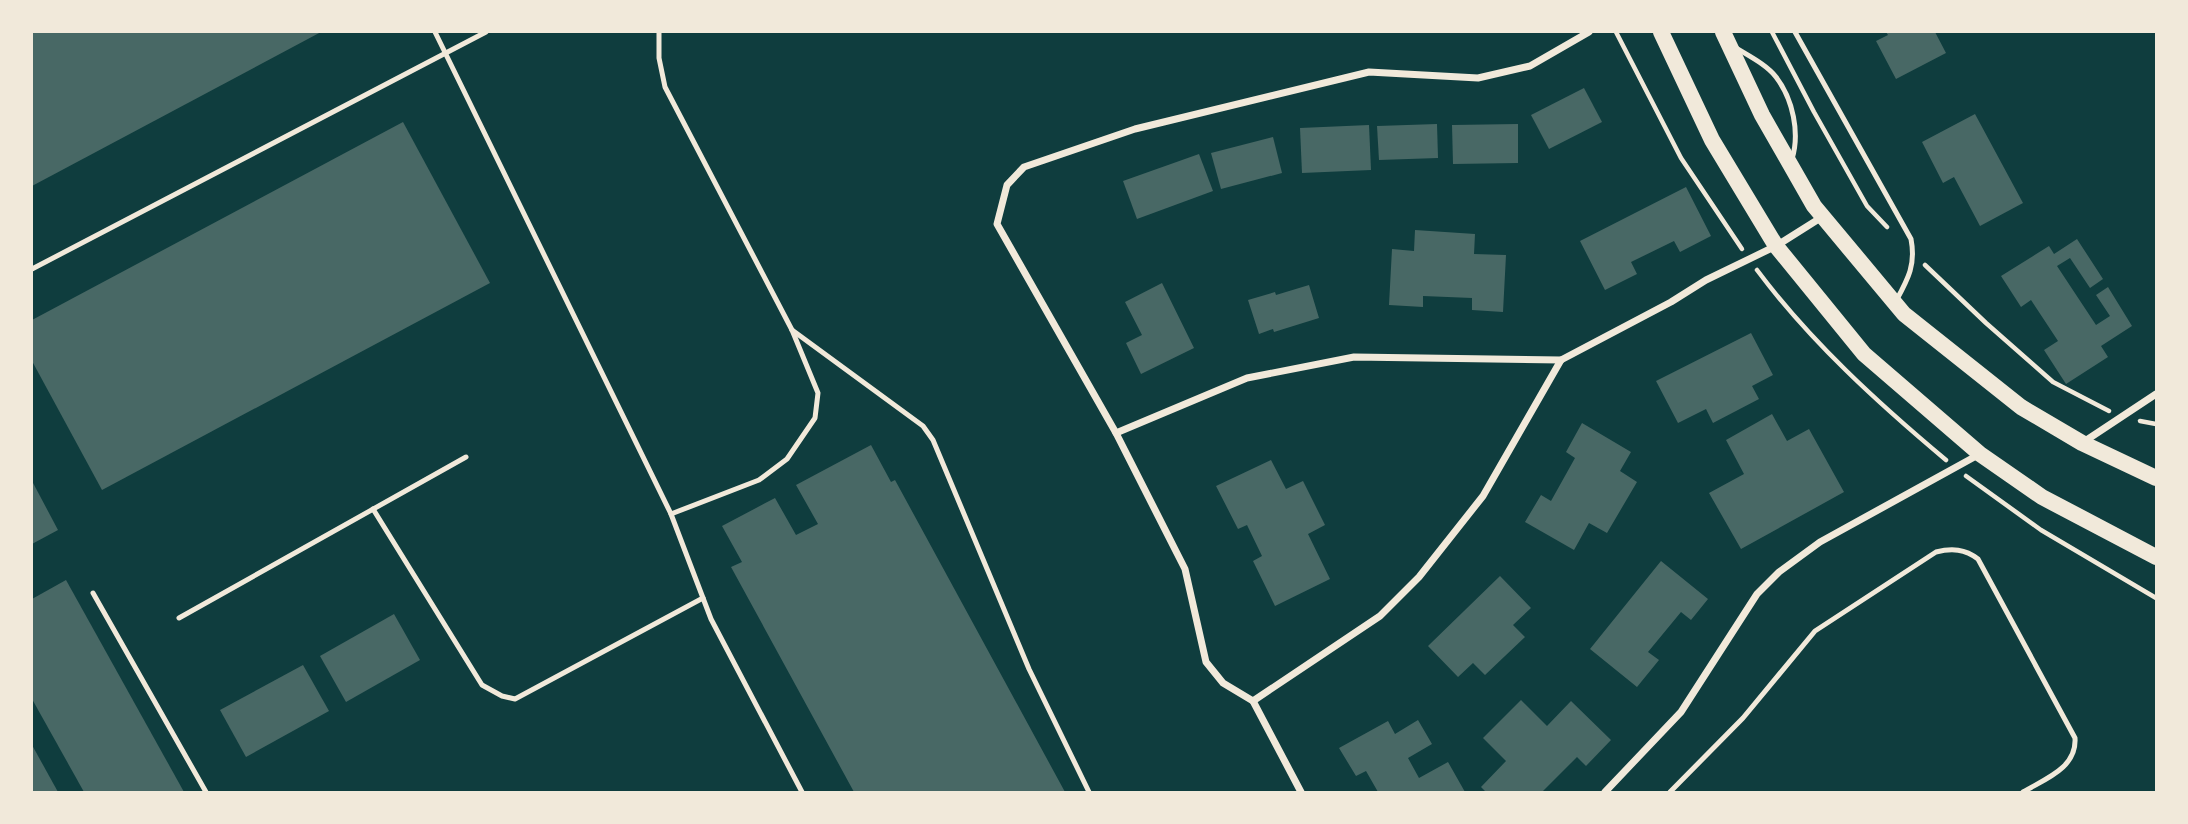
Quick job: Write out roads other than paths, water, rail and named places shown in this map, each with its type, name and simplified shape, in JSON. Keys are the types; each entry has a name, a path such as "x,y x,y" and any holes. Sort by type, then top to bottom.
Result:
{"main road":[{"path":"1661,32 1712,140 1776,246 1864,354 1980,454 2042,497 2157,557"},
{"path":"1725,37 1790,166 1814,206 1904,313 2021,407 2082,443 2157,478"}],"street":[{"path":"1301,793 1253,701 1223,683 1206,663 1185,569 1115,433 997,224 1007,185 1024,167 1135,129 1369,72 1478,78 1530,66 1589,32"},
{"path":"1115,433 1247,378 1354,358 1561,360 1671,302 1706,280 1776,246 1823,216"},
{"path":"1253,701 1380,615 1419,577 1483,496 1561,360"},
{"path":"2082,443 2157,394"},
{"path":"1605,793 1681,712 1757,594 1779,572 1820,542 1980,454"}],"lane":[{"path":"435,32 671,514 711,619 802,793"},
{"path":"32,269 486,32"},
{"path":"659,32 665,88 792,330 818,393 815,418 788,459 759,481 671,514"},
{"path":"1795,32 1911,239 1914,255 1912,272 1895,303"},
{"path":"1725,37 1776,75 1794,111 1796,147 1790,166"},
{"path":"792,330 923,426 933,440 1029,669 1089,793"},
{"path":"179,618 466,457"},
{"path":"373,509 482,685 502,696 515,699 703,598"},
{"path":"1675,791 1743,718 1815,631 1937,552 1948,549 1970,553 1978,559 2075,738 2074,755 2066,766 2024,792"},
{"path":"93,593 206,793"}]}
